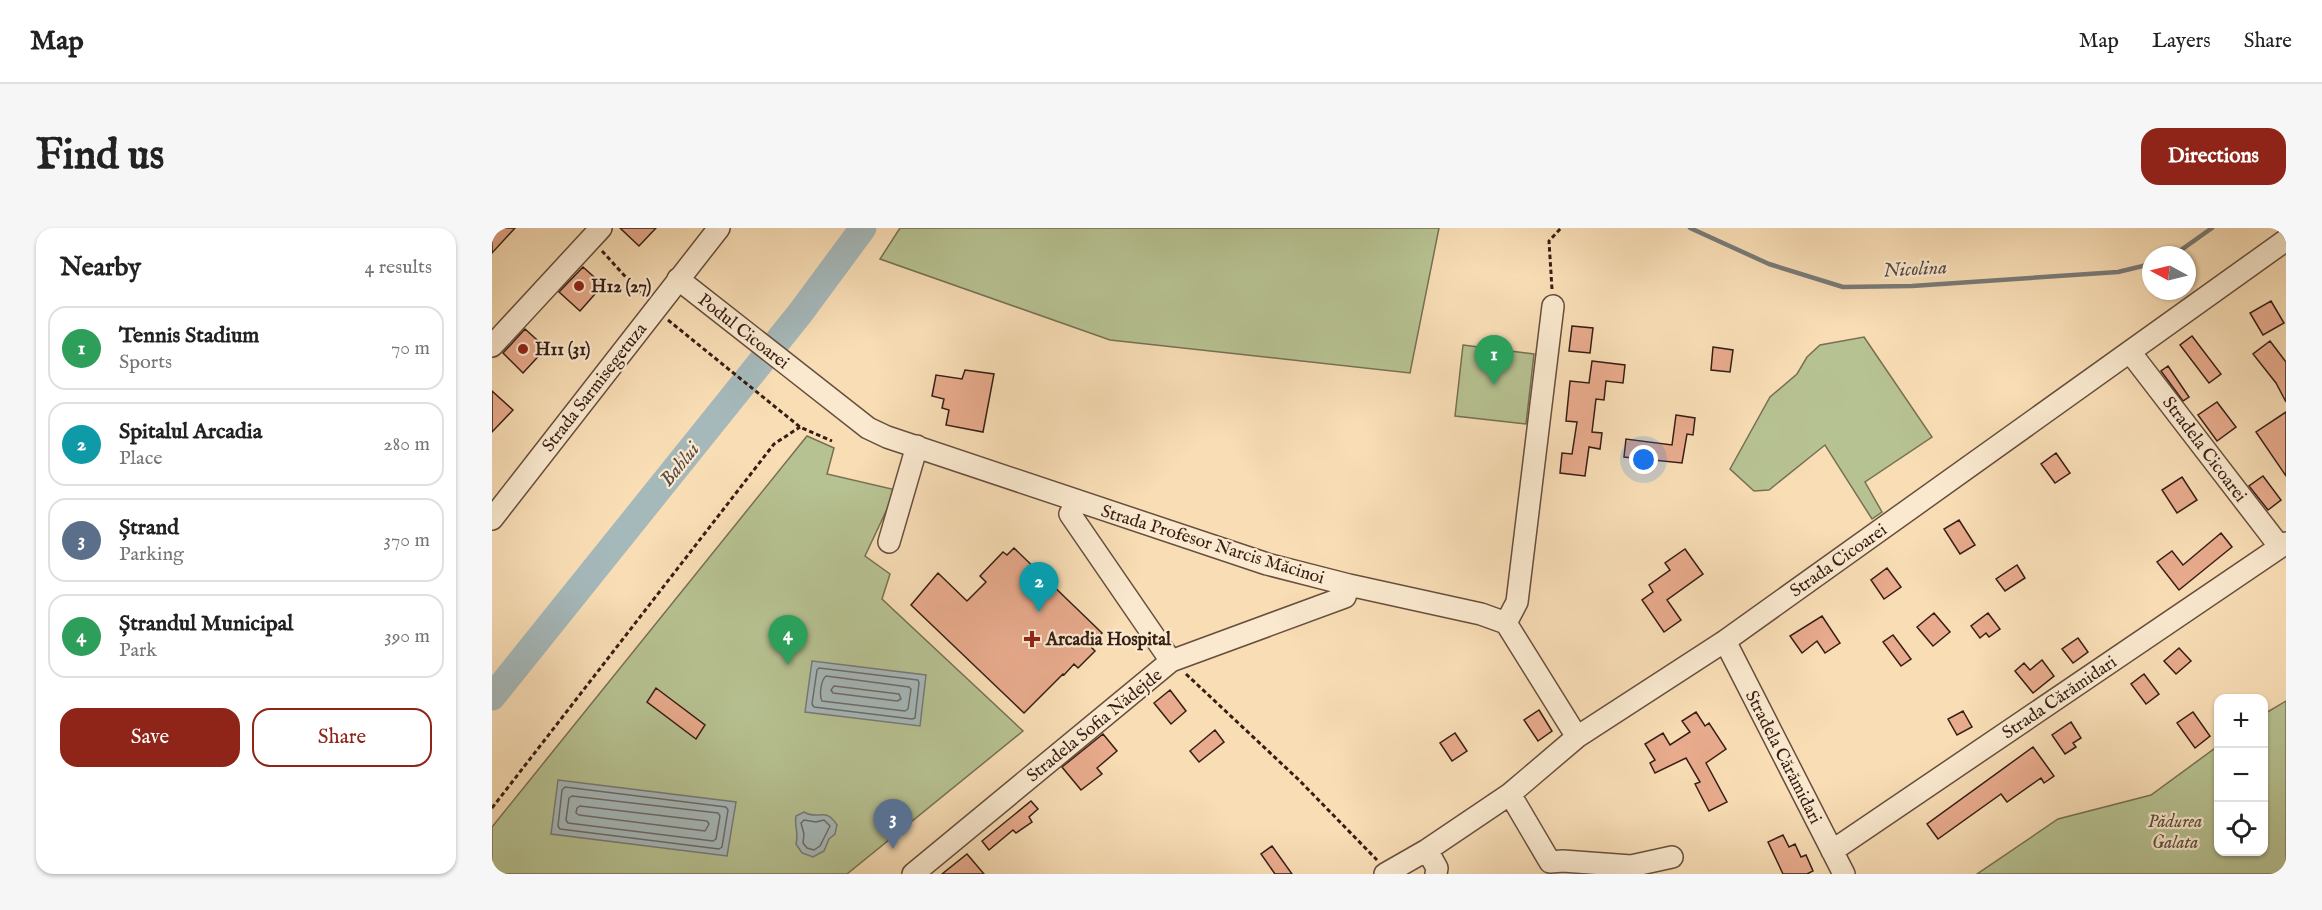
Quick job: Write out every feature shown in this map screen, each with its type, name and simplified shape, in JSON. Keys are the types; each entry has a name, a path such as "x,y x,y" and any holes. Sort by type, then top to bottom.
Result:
{"street":[{"name":"Strada Sarmisegetuza","path":"492,519 649,303 678,279 719,228"},
{"path":"492,346 596,233"},
{"name":"Strada Cicoarei","path":"1387,873 1427,850 1510,794 1577,737 1725,641 2286,240"},
{"name":"Podul Cicoarei","path":"678,279 809,382"},
{"path":"1506,623 1517,602 1553,306"},
{"name":"Stradela Cicoarei","path":"2130,352 2283,545"},
{"name":"Strada Profesor Narcis Măcinoi","path":"809,382 868,428 887,437 1267,564 1349,585"},
{"path":"889,542 917,446"},
{"name":"Strada Profesor Narcis Măcinoi","path":"1077,501 1070,514 1171,661"},
{"name":"Strada Cărămidari","path":"1832,851 2283,545"},
{"path":"1349,585 1481,614 1506,623 1577,737"},
{"name":"Stradela Sofia Nădejde","path":"913,874 1171,661 1345,597 1349,585"},
{"name":"Stradela Cărămidari","path":"1725,641 1843,874"},
{"path":"1510,794 1550,862 1632,866 1672,857"},
{"path":"1427,850 1437,868 1436,874"}],"path":[{"path":"1553,306 1550,241 1561,228"},
{"path":"596,233 649,303 800,427 832,441"},
{"path":"492,808 774,444 800,427"},
{"path":"1171,661 1299,780 1387,873"}],"green space":[{"path":"900,228 1439,228 1410,373 1110,340 880,259"},
{"path":"1864,337 1932,437 1865,482 1882,512 1872,519 1825,445 1769,490 1754,491 1730,469 1770,397 1797,374 1807,357 1820,345"},
{"path":"1463,345 1534,354 1526,424 1455,416"},
{"path":"807,436 834,448 827,474 896,490 865,556 890,574 882,599 1023,731 847,874 492,874 492,827"},
{"name":"Pădurea Galata","path":"2286,701 2286,874 1977,874 2058,819 2151,795 2214,749 2214,856 2268,856 2268,712"}],"water":[{"path":"812,661 926,675 920,726 805,712"},
{"path":"558,780 736,802 727,856 551,834"},
{"path":"804,812 829,816 837,825 835,834 829,839 824,851 813,857 802,853 796,844 796,816"}],"building":[{"path":"492,228 515,228 492,253"},
{"path":"620,228 656,228 639,246"},
{"name":"H12 (27)","path":"583,267 603,285 580,311 559,292"},
{"path":"2271,301 2284,323 2263,335 2250,313"},
{"path":"1572,326 1593,328 1590,353 1569,351"},
{"name":"H11 (31)","path":"525,329 546,348 523,373 503,353"},
{"path":"2192,336 2221,374 2209,383 2180,345"},
{"path":"2270,341 2286,362 2286,402 2276,383 2253,354"},
{"path":"1713,347 1733,350 1730,372 1711,370"},
{"path":"1592,361 1625,365 1623,383 1606,381 1604,400 1596,399 1592,432 1602,433 1600,449 1589,447 1585,476 1560,473 1562,453 1572,454 1577,422 1566,421 1570,381 1589,383"},
{"path":"2168,366 2189,397 2183,401 2161,371"},
{"path":"965,370 994,374 983,432 946,425 949,410 942,408 944,399 932,396 936,375 962,379"},
{"path":"492,391 513,410 492,432"},
{"path":"2217,402 2236,427 2217,441 2198,415"},
{"path":"2286,412 2286,476 2256,432"},
{"path":"1676,415 1695,418 1693,435 1687,434 1682,463 1624,457 1626,439 1672,445"},
{"path":"2056,453 2070,473 2055,483 2041,464"},
{"path":"2263,476 2281,500 2268,510 2249,486"},
{"path":"2182,477 2197,500 2177,513 2162,490"},
{"path":"1959,520 1975,545 1960,554 1944,529"},
{"path":"2221,533 2232,547 2179,590 2157,562 2172,551 2183,565"},
{"path":"1014,548 1102,633 1090,646 1095,651 1078,668 1074,664 1024,713 911,605 938,573 967,601 986,582 980,576 1003,552 1007,555"},
{"path":"1685,549 1703,574 1667,600 1681,620 1664,632 1642,600 1653,592 1649,585 1670,570 1665,563"},
{"path":"2017,565 2025,578 2005,591 1996,579"},
{"path":"1887,568 1901,587 1884,599 1871,580"},
{"path":"1934,613 1950,632 1933,646 1917,627"},
{"path":"1988,613 2000,629 1989,637 1986,633 1980,638 1971,626"},
{"path":"1822,616 1840,643 1825,653 1817,641 1802,653 1790,636"},
{"path":"1893,635 1911,659 1901,666 1883,642"},
{"path":"2078,638 2088,652 2073,663 2062,649"},
{"path":"2179,648 2191,661 2176,674 2164,661"},
{"path":"2042,660 2054,676 2033,693 2015,671 2024,663 2030,670"},
{"path":"2144,674 2159,694 2146,704 2131,684"},
{"path":"656,688 705,725 696,739 647,702"},
{"path":"1170,690 1186,711 1171,724 1154,703"},
{"path":"1539,710 1552,731 1538,741 1524,720"},
{"path":"1963,711 1972,727 1957,735 1948,719"},
{"path":"1696,712 1705,726 1709,723 1726,749 1706,763 1727,802 1709,811 1695,784 1700,782 1686,758 1655,773 1650,763 1655,760 1645,744 1663,733 1670,745 1690,732 1682,721"},
{"path":"2193,712 2210,736 2195,748 2177,723"},
{"path":"2071,722 2081,738 2073,743 2076,747 2065,754 2052,735"},
{"path":"1215,730 1224,742 1199,762 1190,751"},
{"path":"1455,733 1467,751 1452,761 1440,743"},
{"path":"1103,734 1117,751 1097,768 1102,774 1081,790 1062,767"},
{"path":"2033,747 2054,776 2044,783 2041,778 2007,802 2001,794 1938,839 1927,824"},
{"path":"1031,801 1038,809 1029,817 1032,822 1016,833 1013,830 989,850 982,841"},
{"path":"1783,835 1789,847 1795,844 1801,857 1806,855 1813,871 1807,874 1783,874 1768,842"},
{"path":"1272,846 1292,874 1275,874 1261,854"},
{"path":"967,854 984,874 942,874"}],"waterway":[{"name":"Bahlui","path":"492,697 801,312 863,228"},
{"name":"Nicolina","path":"1690,228 1769,264 1843,287 1912,286 2118,272 2142,266"},
{"name":"Nicolina","path":"2187,246 2212,228"}],"place":[{"name":"H12 (27)","path":"579,286"},
{"name":"H11 (31)","path":"523,349"},
{"name":"Tennis Stadium","path":"1494,385"},
{"name":"Spitalul Arcadia","path":"1039,612"},
{"name":"Arcadia Hospital","path":"1032,639"},
{"name":"Ștrandul Municipal","path":"788,665"},
{"name":"Ștrand","path":"893,849"}]}
